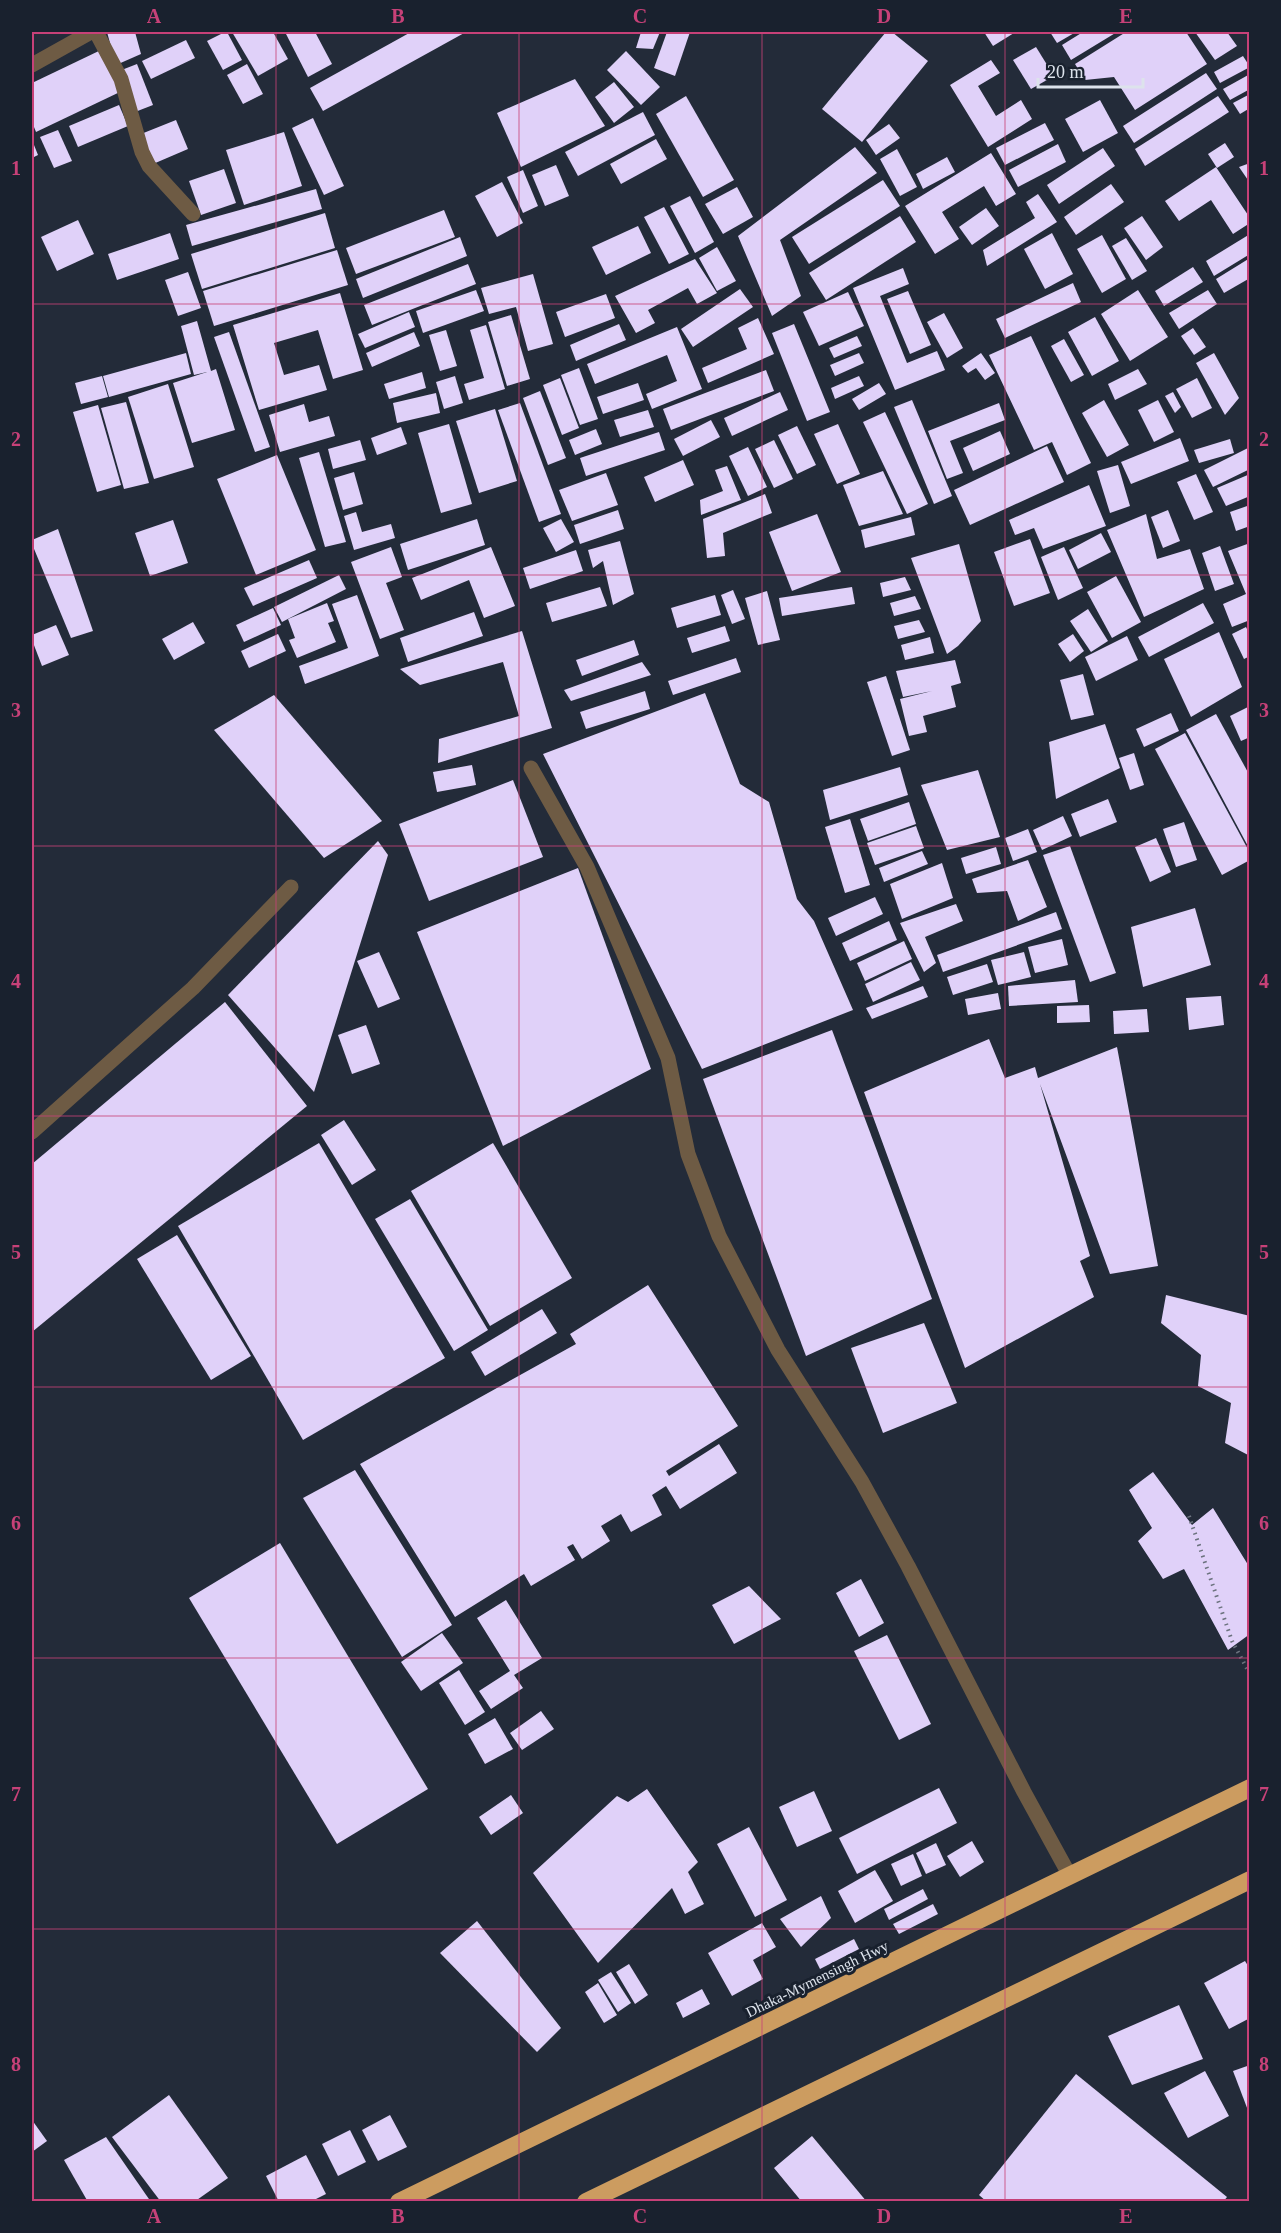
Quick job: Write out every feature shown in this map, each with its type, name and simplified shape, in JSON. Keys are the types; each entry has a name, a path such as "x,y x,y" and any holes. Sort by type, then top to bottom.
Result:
{"highway":[{"name":"Dhaka-Mymensingh Hwy","path":"399,2202 1250,1788"},
{"path":"586,2202 1250,1880"}],"street":[{"path":"32,65 91,32"},
{"path":"96,32 121,79 142,153 149,166 193,214"},
{"path":"531,768 586,867 668,1058 688,1154 719,1236 778,1350 862,1482 1070,1876"},
{"path":"32,1132 193,988 291,887"}],"path":[{"path":"1189,1516 1232,1641 1250,1674"}],"building":[{"path":"107,32 135,32 141,54 116,65"},
{"path":"225,32 242,60 223,70 207,41"},
{"path":"232,32 273,32 288,59 258,76"},
{"path":"285,32 315,32 332,64 308,77"},
{"path":"411,32 466,32 323,111 310,88"},
{"path":"641,32 660,32 653,49 636,48"},
{"path":"667,32 690,32 675,76 654,68"},
{"path":"886,32 892,32 928,61 862,142 822,109"},
{"path":"984,32 1013,32 1014,33 993,46"},
{"path":"1050,32 1076,32 1057,43"},
{"path":"1083,32 1117,32 1071,60 1062,45"},
{"path":"1126,32 1186,32 1207,64 1135,110 1114,77 1085,80 1075,64"},
{"path":"1195,32 1227,32 1237,46 1215,60"},
{"path":"186,40 195,58 151,79 142,61"},
{"path":"1036,47 1054,76 1031,89 1013,60"},
{"path":"103,49 122,91 36,132 32,122 32,83"},
{"path":"626,51 660,87 641,105 607,70"},
{"path":"1243,56 1250,67 1220,83 1214,72"},
{"path":"991,60 1000,73 978,86 996,116 1021,100 1032,119 988,147 950,85"},
{"path":"137,64 153,105 135,112 119,71"},
{"path":"247,64 263,94 243,104 227,75"},
{"path":"1206,73 1217,89 1134,143 1123,126"},
{"path":"1250,74 1250,89 1230,100 1223,89"},
{"path":"575,79 605,126 521,167 497,113"},
{"path":"614,82 634,107 614,123 595,97"},
{"path":"1250,94 1250,108 1240,114 1233,103"},
{"path":"686,96 734,180 703,197 656,114"},
{"path":"1218,96 1229,112 1145,166 1135,149"},
{"path":"1100,100 1118,133 1083,152 1065,119"},
{"path":"119,105 128,126 78,147 69,126"},
{"path":"643,112 655,135 578,176 565,152"},
{"path":"313,118 344,186 324,195 292,128"},
{"path":"176,120 188,149 153,164 141,134"},
{"path":"1045,123 1054,140 1005,165 996,148"},
{"path":"889,124 900,138 876,155 866,140"},
{"path":"58,130 72,161 54,168 40,137"},
{"path":"284,132 302,186 244,205 226,150"},
{"path":"656,139 667,159 621,184 610,164"},
{"path":"32,140 38,155 32,158"},
{"path":"1225,143 1234,157 1217,168 1208,154"},
{"path":"1058,144 1066,162 1018,187 1009,170"},
{"path":"855,147 877,173 780,240 801,296 772,316 738,236"},
{"path":"1103,148 1115,166 1059,204 1047,185"},
{"path":"897,149 917,187 900,196 880,159"},
{"path":"991,153 1016,194 996,206 984,186 942,212 959,239 935,254 905,206"},
{"path":"947,157 955,172 923,189 916,174"},
{"path":"1250,163 1250,183 1239,167"},
{"path":"556,165 569,196 545,206 532,175"},
{"path":"1216,167 1250,218 1250,223 1233,234 1211,200 1179,221 1165,201"},
{"path":"224,169 236,203 201,215 189,181"},
{"path":"523,170 538,206 523,213 507,177"},
{"path":"883,180 900,206 809,264 792,237"},
{"path":"502,182 523,223 497,237 475,196"},
{"path":"1111,184 1124,202 1076,235 1064,217"},
{"path":"737,187 753,217 723,234 705,204"},
{"path":"316,189 322,209 192,246 186,225"},
{"path":"1038,194 1057,222 987,266 983,250 1035,218 1026,202"},
{"path":"690,196 714,242 695,253 670,206"},
{"path":"664,207 689,254 669,264 644,217"},
{"path":"986,208 999,226 972,245 959,227"},
{"path":"444,210 455,237 356,274 346,248"},
{"path":"325,213 335,248 202,289 191,254"},
{"path":"900,216 916,242 826,300 809,273"},
{"path":"1142,216 1163,247 1146,260 1124,228"},
{"path":"78,220 94,254 57,271 41,237"},
{"path":"638,226 651,253 606,275 592,247"},
{"path":"170,233 179,259 117,280 108,254"},
{"path":"1052,233 1073,274 1045,289 1024,249"},
{"path":"1250,234 1250,254 1214,276 1206,261"},
{"path":"1102,235 1126,279 1102,293 1077,249"},
{"path":"460,237 467,256 363,298 356,279"},
{"path":"1126,238 1147,271 1132,280 1112,246"},
{"path":"717,247 736,281 717,291 699,258"},
{"path":"337,250 348,285 214,326 203,291"},
{"path":"1250,258 1250,278 1224,293 1216,279"},
{"path":"695,259 717,293 697,304 688,288 648,310 655,323 636,333 615,296"},
{"path":"468,264 476,284 372,325 364,305"},
{"path":"1193,267 1203,282 1164,306 1155,291"},
{"path":"903,268 909,284 880,296 907,363 937,351 945,370 895,390 853,288"},
{"path":"188,272 201,308 178,316 165,280"},
{"path":"533,274 553,344 528,351 516,307 489,314 481,288"},
{"path":"1073,283 1081,302 1005,338 996,319"},
{"path":"740,289 753,307 693,347 681,329"},
{"path":"476,290 484,311 423,333 416,311"},
{"path":"1138,290 1168,337 1130,361 1101,314"},
{"path":"1208,290 1217,304 1179,329 1169,313"},
{"path":"908,291 931,345 910,354 887,299"},
{"path":"848,292 864,326 819,346 803,312"},
{"path":"340,293 363,370 333,379 318,330 274,343 284,375 319,365 327,390 259,410 233,325"},
{"path":"606,294 615,318 565,337 556,312"},
{"path":"409,312 415,327 365,348 358,334"},
{"path":"944,313 963,348 947,358 927,322"},
{"path":"511,315 530,379 507,386 488,322"},
{"path":"1095,317 1119,361 1092,376 1068,332"},
{"path":"758,318 774,354 708,383 702,368 747,349 738,328"},
{"path":"197,321 211,371 216,369 235,430 192,443 173,383 207,372 194,375 181,326"},
{"path":"619,324 626,340 576,361 570,345"},
{"path":"794,324 830,412 807,421 772,333"},
{"path":"486,325 505,389 469,400 464,384 484,378 470,330"},
{"path":"677,327 702,389 652,409 646,394 677,381 667,355 595,384 587,364"},
{"path":"1193,328 1206,347 1194,355 1181,336"},
{"path":"446,330 457,366 440,371 429,335"},
{"path":"229,332 270,447 255,452 214,337"},
{"path":"414,332 420,346 372,367 366,353"},
{"path":"857,336 862,346 834,358 829,348"},
{"path":"1031,336 1091,463 1067,475 1052,442 1034,450 989,355"},
{"path":"1064,339 1084,375 1071,382 1051,346"},
{"path":"186,353 191,374 109,397 103,376"},
{"path":"859,353 864,363 835,376 830,365"},
{"path":"981,353 995,373 985,380 976,368 968,373 962,366"},
{"path":"1214,353 1239,398 1225,415 1196,363"},
{"path":"579,368 598,419 580,425 561,375"},
{"path":"1138,369 1147,384 1115,400 1108,384"},
{"path":"766,370 774,391 671,430 663,409"},
{"path":"422,372 426,388 389,399 384,384"},
{"path":"102,376 108,397 81,404 75,383"},
{"path":"455,376 463,403 444,409 436,382"},
{"path":"859,376 864,386 835,399 831,388"},
{"path":"560,378 579,428 562,435 543,385"},
{"path":"1197,378 1212,408 1192,418 1176,389"},
{"path":"638,383 644,400 603,414 597,397"},
{"path":"879,383 886,394 859,410 852,399"},
{"path":"168,384 194,467 154,479 128,397"},
{"path":"540,391 566,458 548,465 523,398"},
{"path":"780,392 788,410 732,436 724,418"},
{"path":"1173,392 1181,407 1175,413 1165,396"},
{"path":"436,393 440,413 397,423 393,403"},
{"path":"912,400 952,496 934,504 894,407"},
{"path":"1104,400 1129,445 1107,457 1082,413"},
{"path":"1158,400 1174,432 1154,442 1138,410"},
{"path":"126,402 149,483 124,489 101,408"},
{"path":"520,403 561,514 539,522 498,410"},
{"path":"999,403 1005,420 950,441 963,473 947,479 928,431"},
{"path":"304,404 309,422 329,416 335,436 280,452 269,415"},
{"path":"98,405 121,485 97,492 73,412"},
{"path":"495,409 517,481 479,493 456,421"},
{"path":"648,410 654,427 620,437 614,420"},
{"path":"885,412 928,504 907,514 863,422"},
{"path":"711,420 720,437 683,456 674,439"},
{"path":"449,424 472,504 441,513 418,433"},
{"path":"838,424 860,474 837,484 814,434"},
{"path":"797,426 816,465 797,474 778,435"},
{"path":"401,427 407,444 377,455 371,438"},
{"path":"596,429 602,444 575,455 569,440"},
{"path":"1000,431 1010,454 973,471 963,448"},
{"path":"659,432 665,450 586,476 580,458"},
{"path":"1180,438 1189,461 1131,484 1121,462"},
{"path":"1230,439 1234,453 1199,463 1194,450"},
{"path":"360,440 366,460 333,469 328,449"},
{"path":"774,440 793,479 774,488 755,449"},
{"path":"1047,446 1064,482 970,525 954,490"},
{"path":"748,447 767,487 748,496 729,456"},
{"path":"1248,448 1250,469 1213,487 1204,470"},
{"path":"319,452 346,542 325,547 299,458"},
{"path":"277,455 316,550 256,575 217,479"},
{"path":"683,460 694,485 655,502 644,477"},
{"path":"1118,465 1130,506 1110,513 1097,471"},
{"path":"727,466 741,500 701,515 700,500 723,491 715,470"},
{"path":"883,471 903,514 859,526 843,485"},
{"path":"354,472 363,504 343,510 334,478"},
{"path":"606,473 618,505 572,521 559,490"},
{"path":"1196,474 1213,512 1194,520 1177,482"},
{"path":"1250,474 1250,496 1226,506 1217,488"},
{"path":"1089,485 1106,526 1043,549 1034,528 1015,535 1009,520"},
{"path":"765,494 772,513 723,533 725,556 707,558 703,519"},
{"path":"1250,505 1250,526 1236,531 1230,512"},
{"path":"618,510 624,529 580,544 574,525"},
{"path":"1168,510 1180,541 1163,548 1151,517"},
{"path":"356,512 362,532 391,524 395,538 354,550 344,516"},
{"path":"817,514 841,572 792,591 769,532"},
{"path":"1146,514 1157,559 1190,549 1204,589 1144,617 1107,530"},
{"path":"911,517 915,535 865,548 861,530"},
{"path":"477,519 485,545 408,570 400,544"},
{"path":"561,519 574,542 556,552 543,528"},
{"path":"173,520 188,563 150,576 135,533"},
{"path":"58,529 93,631 71,638 32,544 32,540"},
{"path":"1101,533 1111,552 1078,569 1069,550"},
{"path":"1030,539 1050,593 1014,606 994,552"},
{"path":"620,541 634,594 613,605 603,561 593,568 588,550"},
{"path":"1250,543 1250,620 1232,627 1223,604 1246,594 1228,551"},
{"path":"959,544 981,621 958,646 947,654 911,558"},
{"path":"1220,546 1234,584 1215,591 1202,553"},
{"path":"391,547 402,577 386,583 404,630 380,639 351,562"},
{"path":"491,547 515,606 484,618 469,580 421,600 412,578"},
{"path":"1064,547 1083,588 1058,600 1041,557"},
{"path":"576,550 583,571 530,589 523,568"},
{"path":"309,560 317,578 253,606 244,588"},
{"path":"339,575 346,589 282,622 274,607"},
{"path":"1116,576 1141,622 1112,638 1087,592"},
{"path":"905,577 911,590 883,597 880,583"},
{"path":"600,587 607,606 552,622 546,603"},
{"path":"852,587 855,604 782,616 779,598"},
{"path":"733,590 745,619 732,624 721,595"},
{"path":"767,591 780,640 758,645 745,598"},
{"path":"357,595 379,656 305,684 299,666 348,648 332,604"},
{"path":"715,595 721,615 677,628 671,608"},
{"path":"915,596 921,609 894,616 890,603"},
{"path":"327,603 334,621 328,623 336,642 297,658 289,640 295,638 288,619"},
{"path":"1203,603 1214,623 1149,657 1138,637"},
{"path":"273,608 281,625 244,642 236,625"},
{"path":"1088,609 1108,641 1091,652 1070,621"},
{"path":"474,612 483,636 408,662 400,638"},
{"path":"919,620 925,632 898,639 894,626"},
{"path":"193,622 205,643 174,660 162,639"},
{"path":"56,625 69,655 42,666 32,635"},
{"path":"725,626 730,641 692,653 687,638"},
{"path":"1246,627 1250,635 1250,656 1244,659 1232,634"},
{"path":"522,631 552,728 438,763 439,739 519,716 503,662 420,685 400,669"},
{"path":"1219,632 1242,687 1191,717 1164,659"},
{"path":"278,634 286,651 249,668 241,651"},
{"path":"1073,634 1084,651 1070,662 1058,644"},
{"path":"1127,636 1138,660 1096,681 1085,657"},
{"path":"930,637 934,653 905,660 901,645"},
{"path":"634,640 639,655 582,676 576,660"},
{"path":"736,658 741,672 673,695 668,681"},
{"path":"955,660 961,683 951,686 956,707 923,716 927,732 909,736 900,699 932,691 903,697 896,671"},
{"path":"642,662 651,675 571,701 564,690"},
{"path":"1083,674 1094,715 1071,720 1060,680"},
{"path":"886,676 910,750 892,756 867,682"},
{"path":"645,691 650,709 586,729 580,712"},
{"path":"705,693 740,784 769,802 797,899 814,921 853,1010 702,1069 543,754"},
{"path":"274,695 382,821 324,858 214,730"},
{"path":"1250,706 1250,737 1241,741 1230,716"},
{"path":"1171,713 1179,731 1144,747 1136,729"},
{"path":"1216,714 1250,776 1250,850 1186,730"},
{"path":"1105,724 1120,768 1056,799 1049,742"},
{"path":"1185,733 1250,853 1250,860 1222,875 1155,749"},
{"path":"1134,753 1144,785 1130,790 1119,758"},
{"path":"472,765 476,785 437,792 433,772"},
{"path":"900,767 908,795 830,820 823,790"},
{"path":"978,770 1000,837 947,850 921,785"},
{"path":"513,780 543,857 429,901 399,824"},
{"path":"1108,799 1117,822 1080,837 1071,814"},
{"path":"909,802 916,824 868,841 860,819"},
{"path":"1063,816 1072,836 1042,850 1033,830"},
{"path":"850,819 870,885 845,893 825,827"},
{"path":"1184,822 1197,860 1176,867 1163,829"},
{"path":"916,826 924,848 875,865 867,843"},
{"path":"1028,829 1037,852 1013,861 1005,838"},
{"path":"1156,838 1171,872 1150,882 1135,847"},
{"path":"378,841 388,855 314,1092 228,995"},
{"path":"1070,846 1116,973 1090,982 1043,855"},
{"path":"996,847 1001,864 966,874 961,858"},
{"path":"922,851 928,864 884,882 879,868"},
{"path":"1028,860 1047,907 1018,921 1007,891 977,893 972,879"},
{"path":"942,863 953,898 902,919 890,884"},
{"path":"578,868 651,1069 503,1146 417,932"},
{"path":"875,897 883,914 836,936 828,918"},
{"path":"956,904 963,921 925,937 936,963 924,972 900,923"},
{"path":"1195,908 1211,965 1143,987 1131,927"},
{"path":"1056,912 1062,929 943,972 937,955"},
{"path":"889,921 897,940 850,961 842,943"},
{"path":"1062,939 1068,965 1035,973 1028,947"},
{"path":"904,941 912,959 865,981 857,963"},
{"path":"379,952 400,999 378,1008 357,961"},
{"path":"1024,952 1031,977 998,985 991,960"},
{"path":"911,962 920,980 873,1002 865,984"},
{"path":"987,964 993,982 953,995 947,977"},
{"path":"1075,980 1078,1002 1009,1006 1008,986"},
{"path":"923,986 928,997 872,1019 866,1008"},
{"path":"998,993 1001,1009 968,1015 965,999"},
{"path":"1221,996 1224,1025 1189,1030 1186,998"},
{"path":"225,1002 307,1106 32,1332 32,1164"},
{"path":"1089,1005 1090,1022 1057,1023 1057,1006"},
{"path":"1147,1009 1149,1032 1114,1034 1113,1011"},
{"path":"366,1025 380,1064 352,1074 338,1035"},
{"path":"832,1030 932,1299 806,1356 703,1079"},
{"path":"989,1039 1005,1078 1035,1067 1038,1078 1117,1047 1158,1266 1110,1274 1040,1084 1090,1256 1080,1261 1094,1297 965,1368 864,1092"},
{"path":"344,1120 376,1170 352,1185 321,1135"},
{"path":"319,1143 445,1358 303,1440 178,1226"},
{"path":"493,1143 572,1278 490,1326 411,1191"},
{"path":"410,1199 488,1330 454,1351 375,1219"},
{"path":"177,1235 251,1356 211,1380 137,1259"},
{"path":"648,1285 738,1426 666,1471 669,1476 719,1444 737,1473 680,1509 666,1486 652,1495 662,1515 631,1532 621,1514 601,1526 610,1541 582,1559 573,1544 567,1547 575,1560 531,1586 524,1574 455,1617 360,1464 576,1344 570,1334"},
{"path":"1166,1295 1250,1316 1250,1456 1225,1443 1231,1403 1198,1386 1201,1355 1161,1323"},
{"path":"542,1309 557,1333 485,1376 471,1352"},
{"path":"924,1323 957,1403 883,1433 851,1348"},
{"path":"355,1470 452,1625 402,1657 303,1498"},
{"path":"1153,1472 1192,1525 1213,1508 1250,1568 1250,1634 1228,1650 1184,1569 1163,1579 1138,1541 1152,1528 1129,1490"},
{"path":"280,1543 428,1789 337,1844 189,1598"},
{"path":"861,1579 884,1623 859,1637 836,1593"},
{"path":"749,1586 781,1619 734,1644 712,1605"},
{"path":"506,1600 542,1658 514,1675 523,1688 491,1709 479,1691 510,1671 477,1618"},
{"path":"442,1633 463,1663 421,1691 401,1662"},
{"path":"887,1635 931,1724 899,1740 854,1651"},
{"path":"459,1670 485,1712 465,1725 439,1683"},
{"path":"541,1711 554,1729 522,1750 510,1733"},
{"path":"495,1718 513,1749 485,1764 468,1734"},
{"path":"939,1788 957,1823 857,1874 839,1838"},
{"path":"647,1789 698,1862 688,1872 704,1904 685,1914 672,1888 598,1963 533,1873 617,1796 628,1802"},
{"path":"814,1791 832,1831 797,1847 779,1807"},
{"path":"511,1795 523,1813 491,1835 479,1817"},
{"path":"749,1827 787,1900 755,1917 717,1844"},
{"path":"972,1841 984,1862 960,1877 947,1856"},
{"path":"936,1843 946,1865 926,1874 916,1853"},
{"path":"913,1854 922,1876 901,1886 891,1864"},
{"path":"875,1870 893,1901 855,1923 838,1891"},
{"path":"923,1889 928,1899 889,1920 884,1909"},
{"path":"821,1896 831,1918 801,1947 780,1919"},
{"path":"933,1904 938,1914 899,1934 893,1924"},
{"path":"477,1921 561,2028 537,2052 440,1953"},
{"path":"762,1923 776,1947 753,1960 763,1979 732,1996 708,1953"},
{"path":"854,1939 859,1949 820,1969 815,1959"},
{"path":"1245,1961 1250,1969 1250,2018 1229,2029 1204,1983"},
{"path":"629,1964 648,1995 635,2004 616,1972"},
{"path":"611,1972 631,2003 618,2012 598,1980"},
{"path":"598,1983 617,2015 604,2023 585,1992"},
{"path":"702,1989 710,2004 683,2018 676,2003"},
{"path":"1179,2005 1203,2059 1132,2085 1108,2036"},
{"path":"1250,2065 1250,2113 1249,2113 1233,2071"},
{"path":"1205,2071 1229,2116 1188,2138 1164,2093"},
{"path":"1076,2074 1227,2197 1223,2202 987,2202 979,2195"},
{"path":"169,2095 228,2178 194,2202 161,2202 112,2137"},
{"path":"390,2115 407,2147 378,2161 362,2130"},
{"path":"32,2120 47,2141 32,2152"},
{"path":"350,2130 366,2162 338,2176 322,2144"},
{"path":"812,2136 867,2202 802,2202 774,2168"},
{"path":"106,2137 151,2202 88,2202 64,2160"},
{"path":"306,2155 326,2194 310,2202 279,2202 266,2176"}]}
